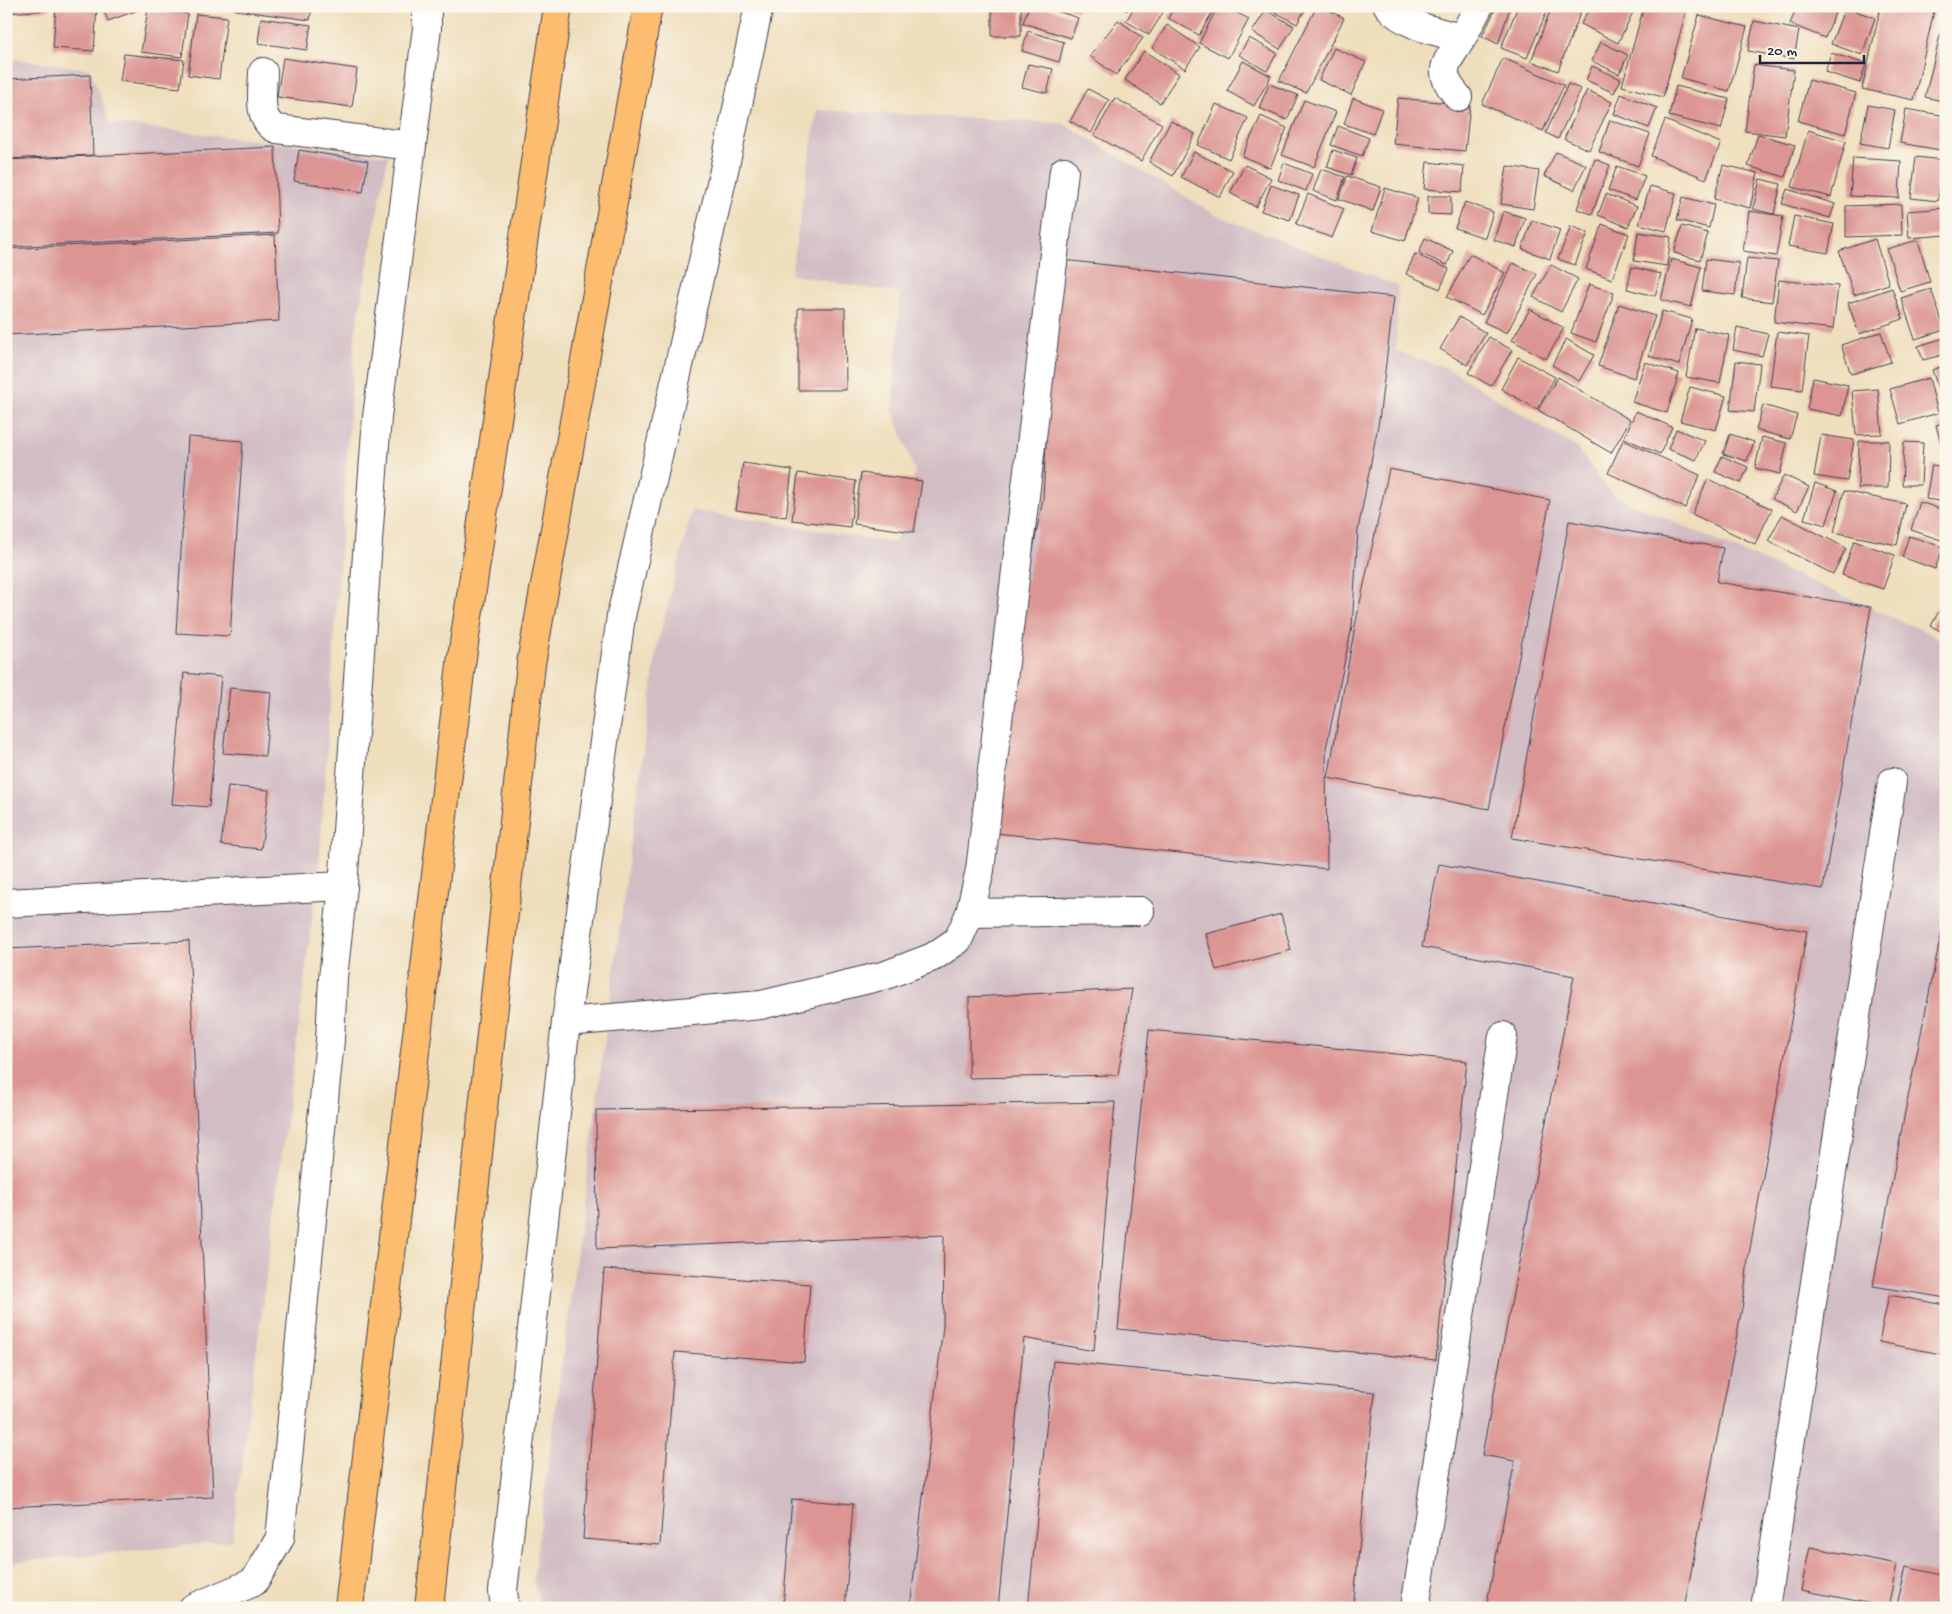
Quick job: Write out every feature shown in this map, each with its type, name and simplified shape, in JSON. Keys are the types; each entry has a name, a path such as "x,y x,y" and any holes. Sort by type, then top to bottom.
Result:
{"highway":[{"path":"349,1608 460,664 558,6"},
{"path":"429,1608 531,664 648,6"}],"street":[{"path":"193,1608 254,1582 280,1538 330,1040 333,978 343,886 377,417 428,6"},
{"path":"505,1608 503,1591 566,1022 621,616 724,175 759,6"},
{"path":"1388,6 1391,10 1417,26 1462,38"},
{"path":"1458,97 1445,80 1444,68 1480,6"},
{"path":"263,72 262,110 271,126 276,129 412,146"},
{"path":"566,1022 761,1005 886,975 933,957 958,940 970,913 980,870 1064,171"},
{"path":"1765,1608 1892,782"},
{"path":"6,903 343,886"},
{"path":"970,913 1140,912"},
{"path":"1415,1608 1503,1036"}],"shaded area":[{"path":"6,58 90,69 110,123 388,156 355,335 319,866 232,1541 6,1563"},
{"path":"817,110 1063,123 1216,215 1398,286 1396,351 1449,369 1577,448 1612,495 1933,635 1946,646 1946,1608 541,1608 533,1580 657,647 692,510 895,543 915,472 893,410 900,293 791,275"}],"building":[{"path":"6,6 48,6 49,10 6,13"},
{"path":"56,6 97,6 94,51 53,48"},
{"path":"110,6 136,6 138,10 108,21 103,9"},
{"path":"235,6 312,6 310,20 235,10"},
{"path":"992,6 1021,6 1021,36 992,36"},
{"path":"1029,6 1042,6 1078,18 1071,38 1023,23"},
{"path":"1061,6 1079,6 1077,12"},
{"path":"1120,6 1130,6 1127,11"},
{"path":"1135,6 1167,6 1149,35 1126,21"},
{"path":"1175,6 1216,6 1199,35 1168,18"},
{"path":"1218,6 1224,6 1249,19 1228,58 1199,43"},
{"path":"1244,6 1257,6 1254,11"},
{"path":"1269,6 1307,6 1297,24 1268,8"},
{"path":"1317,6 1321,6 1344,18 1306,93 1279,81"},
{"path":"1497,6 1510,8 1498,44 1482,36"},
{"path":"1518,6 1549,6 1527,58 1501,48"},
{"path":"1552,6 1583,6 1558,71 1531,61"},
{"path":"1590,6 1636,6 1618,43 1581,24"},
{"path":"1644,6 1681,6 1687,8 1663,97 1622,86"},
{"path":"1797,6 1838,6 1825,38 1790,24"},
{"path":"1881,6 1935,6 1914,100 1862,89"},
{"path":"1845,7 1875,18 1862,55 1831,44"},
{"path":"148,9 188,14 182,57 141,52"},
{"path":"1266,10 1294,26 1280,49 1252,32"},
{"path":"196,14 227,17 219,79 188,75"},
{"path":"1699,15 1747,27 1729,91 1681,78"},
{"path":"1946,15 1946,102 1925,97"},
{"path":"261,18 311,25 307,50 258,43"},
{"path":"1118,20 1143,38 1116,75 1090,56"},
{"path":"1754,21 1799,30 1794,59 1748,51"},
{"path":"1167,25 1200,47 1185,69 1152,48"},
{"path":"1028,31 1064,42 1059,62 1022,51"},
{"path":"1249,38 1277,53 1267,71 1239,55"},
{"path":"1601,42 1628,55 1619,74 1592,61"},
{"path":"1334,48 1366,62 1351,95 1319,80"},
{"path":"1144,51 1179,74 1160,103 1125,80"},
{"path":"1831,53 1866,64 1860,83 1825,72"},
{"path":"124,54 184,60 180,88 120,81"},
{"path":"283,58 357,69 352,107 277,97"},
{"path":"1503,58 1564,85 1543,131 1482,104"},
{"path":"1243,61 1271,76 1254,106 1227,91"},
{"path":"1028,64 1053,69 1047,93 1022,87"},
{"path":"1754,65 1794,70 1785,136 1745,131"},
{"path":"1592,66 1621,79 1614,93 1586,80"},
{"path":"90,75 93,155 6,159 6,79"},
{"path":"1809,80 1856,93 1845,134 1798,121"},
{"path":"1269,84 1298,95 1287,120 1259,108"},
{"path":"1568,84 1581,89 1558,139 1546,133"},
{"path":"1676,86 1729,99 1721,129 1669,116"},
{"path":"1088,89 1109,100 1091,133 1070,121"},
{"path":"1587,90 1612,102 1589,150 1564,139"},
{"path":"1621,94 1657,108 1649,128 1614,114"},
{"path":"1115,98 1162,124 1141,161 1094,135"},
{"path":"1353,98 1382,109 1373,134 1344,124"},
{"path":"1398,98 1470,105 1465,151 1393,144"},
{"path":"1304,100 1336,112 1314,167 1282,155"},
{"path":"1216,104 1248,118 1229,159 1198,145"},
{"path":"1868,105 1895,110 1888,148 1860,143"},
{"path":"1906,109 1946,116 1946,151 1900,143"},
{"path":"1261,116 1287,128 1270,168 1242,156"},
{"path":"1610,120 1650,134 1638,166 1599,152"},
{"path":"1665,120 1721,143 1706,179 1651,156"},
{"path":"1171,121 1195,134 1173,176 1149,162"},
{"path":"1338,126 1369,138 1362,156 1331,145"},
{"path":"1808,130 1846,141 1831,197 1792,187"},
{"path":"1758,134 1795,145 1785,177 1748,166"},
{"path":"275,147 278,233 6,247 6,160"},
{"path":"299,150 368,161 363,192 294,181"},
{"path":"1333,150 1357,158 1351,175 1327,167"},
{"path":"1194,152 1233,171 1220,197 1181,177"},
{"path":"1556,152 1586,165 1574,190 1544,176"},
{"path":"1916,157 1943,160 1938,201 1911,198"},
{"path":"1853,158 1901,161 1899,198 1850,196"},
{"path":"1595,159 1610,165 1592,214 1577,209"},
{"path":"1427,162 1464,166 1462,192 1424,189"},
{"path":"1284,163 1312,174 1306,191 1278,180"},
{"path":"1245,165 1271,178 1256,207 1230,193"},
{"path":"1723,165 1758,173 1750,208 1714,199"},
{"path":"1507,166 1539,171 1533,209 1501,204"},
{"path":"1617,166 1645,176 1636,200 1608,190"},
{"path":"1321,169 1345,177 1337,200 1313,191"},
{"path":"1347,176 1381,187 1373,211 1339,199"},
{"path":"1760,179 1781,184 1774,214 1753,209"},
{"path":"1271,185 1299,195 1290,220 1261,211"},
{"path":"1650,186 1676,193 1666,231 1639,224"},
{"path":"1385,188 1418,198 1405,241 1372,231"},
{"path":"1787,189 1835,204 1830,218 1782,204"},
{"path":"1308,194 1344,209 1332,238 1296,224"},
{"path":"1606,194 1637,206 1628,227 1598,215"},
{"path":"1428,196 1451,196 1451,215 1428,214"},
{"path":"1683,197 1714,205 1709,228 1677,220"},
{"path":"1465,202 1493,212 1485,238 1455,228"},
{"path":"1901,204 1902,235 1846,237 1846,206"},
{"path":"1946,208 1946,235 1909,238 1907,211"},
{"path":"1503,211 1525,218 1516,247 1494,240"},
{"path":"1749,211 1783,216 1776,256 1743,251"},
{"path":"1794,216 1834,224 1828,253 1788,246"},
{"path":"1532,220 1560,230 1550,259 1522,249"},
{"path":"1602,224 1629,234 1612,279 1586,269"},
{"path":"1571,226 1588,233 1575,265 1558,259"},
{"path":"1682,226 1708,233 1700,260 1674,253"},
{"path":"1638,232 1671,237 1667,266 1634,261"},
{"path":"275,235 279,321 6,335 6,249"},
{"path":"1425,238 1453,251 1447,265 1419,253"},
{"path":"1875,239 1889,284 1854,295 1839,251"},
{"path":"1918,240 1930,282 1900,291 1887,249"},
{"path":"1415,254 1449,269 1440,289 1406,274"},
{"path":"1470,254 1505,273 1482,315 1447,297"},
{"path":"1747,258 1778,261 1772,302 1742,298"},
{"path":"1671,259 1701,267 1691,307 1661,300"},
{"path":"1706,259 1739,263 1735,295 1702,291"},
{"path":"1063,260 1394,297 1379,420 1358,530 1352,627 1326,748 1327,869 996,833 1025,590 1043,499 1049,384"},
{"path":"1513,263 1537,274 1507,333 1484,322"},
{"path":"1551,265 1578,279 1561,312 1533,297"},
{"path":"1632,267 1661,274 1655,296 1627,289"},
{"path":"1779,280 1838,286 1833,329 1774,322"},
{"path":"1589,284 1614,293 1596,342 1571,333"},
{"path":"1892,288 1903,319 1859,334 1848,303"},
{"path":"1931,289 1945,330 1915,339 1901,298"},
{"path":"1619,304 1655,316 1634,378 1598,366"},
{"path":"798,308 845,308 846,390 798,390"},
{"path":"1530,309 1564,328 1546,359 1512,340"},
{"path":"1662,311 1692,319 1679,365 1649,356"},
{"path":"1459,317 1486,333 1467,365 1440,349"},
{"path":"1737,327 1768,334 1762,356 1733,350"},
{"path":"1695,328 1729,335 1720,383 1686,377"},
{"path":"1777,332 1809,336 1802,390 1770,386"},
{"path":"1881,332 1891,362 1851,374 1841,345"},
{"path":"1489,337 1512,350 1491,386 1468,373"},
{"path":"1944,338 1946,354 1923,360 1918,346"},
{"path":"1566,339 1594,355 1579,381 1552,365"},
{"path":"1518,357 1555,377 1537,409 1501,389"},
{"path":"1736,361 1760,364 1754,412 1730,410"},
{"path":"1645,362 1679,373 1667,413 1632,402"},
{"path":"1946,365 1946,409 1945,409 1932,370"},
{"path":"1558,377 1630,420 1611,453 1538,410"},
{"path":"1813,378 1848,385 1842,416 1807,409"},
{"path":"1929,378 1938,413 1900,424 1890,389"},
{"path":"1690,387 1726,396 1716,430 1680,421"},
{"path":"1878,389 1882,434 1856,435 1852,391"},
{"path":"1763,405 1797,415 1790,439 1756,430"},
{"path":"1636,411 1672,427 1660,454 1624,438"},
{"path":"1946,422 1946,458 1945,458 1936,425"},
{"path":"1676,429 1705,441 1696,460 1668,449"},
{"path":"1730,434 1754,442 1747,461 1723,454"},
{"path":"1821,435 1854,440 1847,481 1814,476"},
{"path":"188,437 243,441 230,636 176,633"},
{"path":"1762,437 1787,443 1780,474 1755,468"},
{"path":"1623,440 1700,475 1685,508 1608,473"},
{"path":"1859,441 1889,441 1888,488 1858,488"},
{"path":"1904,442 1923,443 1921,485 1902,485"},
{"path":"1722,456 1748,467 1741,483 1715,472"},
{"path":"743,463 792,470 786,517 736,510"},
{"path":"1932,465 1946,467 1946,502 1926,499"},
{"path":"1389,469 1550,500 1489,809 1328,778 1355,626"},
{"path":"798,473 856,481 850,527 792,520"},
{"path":"861,473 922,481 914,532 854,524"},
{"path":"1784,475 1809,487 1797,511 1772,499"},
{"path":"1708,479 1772,509 1755,544 1692,514"},
{"path":"1815,483 1837,491 1826,525 1804,519"},
{"path":"1844,491 1906,504 1897,545 1834,532"},
{"path":"1920,502 1946,511 1944,541 1911,530"},
{"path":"1782,515 1846,548 1833,574 1768,541"},
{"path":"1569,521 1723,548 1717,582 1871,607 1823,889 1512,838"},
{"path":"1909,536 1943,547 1935,569 1902,557"},
{"path":"1854,541 1895,555 1883,589 1842,575"},
{"path":"1946,598 1946,634 1931,626"},
{"path":"184,673 221,677 209,807 172,804"},
{"path":"230,688 271,692 265,756 223,753"},
{"path":"228,786 269,790 261,849 221,845"},
{"path":"1439,864 1807,931 1748,1260 1743,1303 1684,1608 1486,1608 1515,1461 1482,1455 1574,976 1422,947"},
{"path":"1281,914 1291,950 1216,970 1206,934"},
{"path":"1945,915 1946,1298 1873,1286 1904,1117"},
{"path":"189,941 213,1497 6,1507 6,949"},
{"path":"1132,989 1118,1075 969,1078 969,997"},
{"path":"1149,1030 1467,1061 1436,1360 1118,1329"},
{"path":"1115,1102 1094,1351 1024,1338 998,1608 910,1608 943,1326 944,1235 597,1249 596,1110"},
{"path":"604,1269 810,1284 804,1362 675,1352 660,1545 583,1539"},
{"path":"1889,1295 1946,1305 1946,1355 1879,1342"},
{"path":"1053,1361 1375,1392 1353,1608 1028,1608"},
{"path":"792,1499 853,1504 845,1608 783,1608"},
{"path":"1810,1547 1897,1564 1888,1607 1801,1590"},
{"path":"1906,1567 1946,1576 1938,1608 1909,1608 1897,1605"}]}
